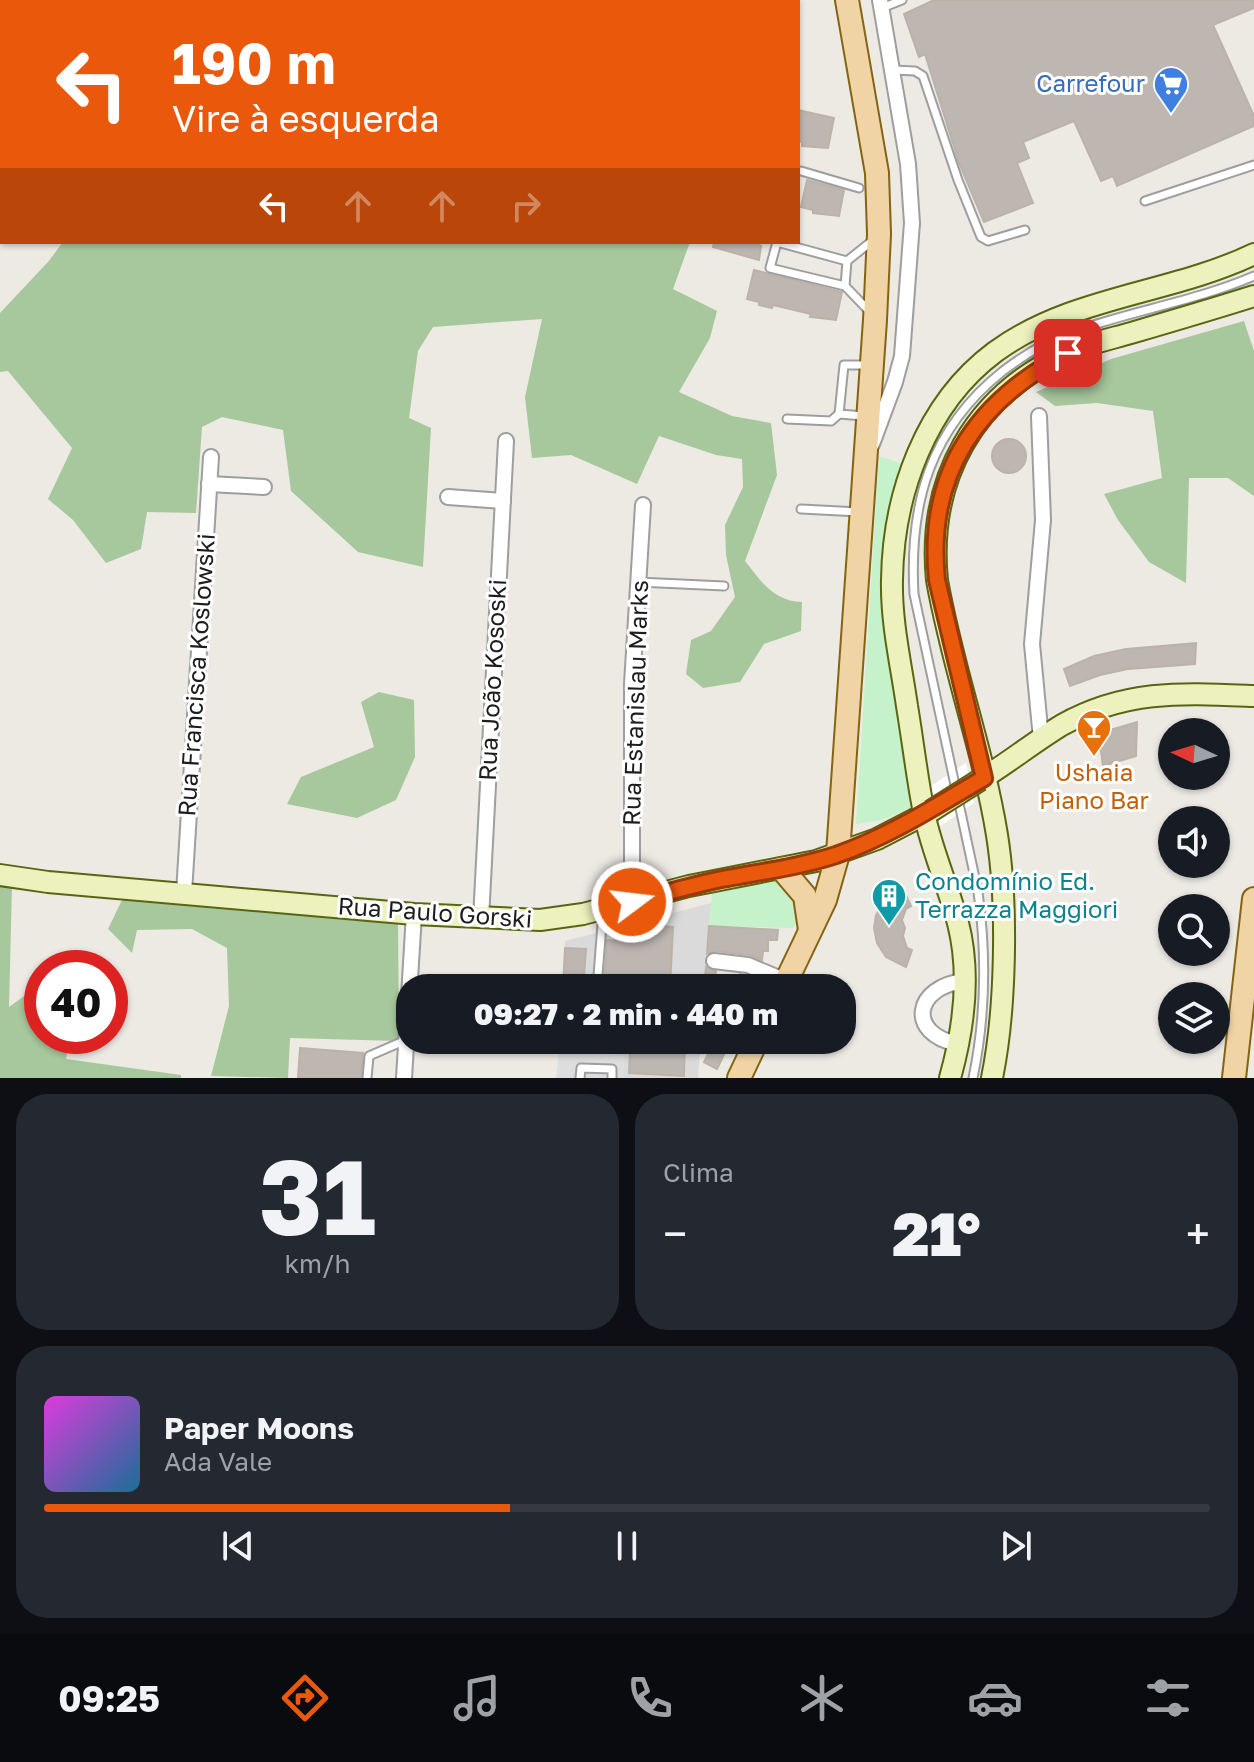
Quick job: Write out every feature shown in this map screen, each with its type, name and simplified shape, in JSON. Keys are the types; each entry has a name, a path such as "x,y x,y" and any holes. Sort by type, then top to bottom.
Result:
{"main road":[{"path":"789,974 825,900 838,854 875,320 879,234 877,173 845,2"},
{"path":"782,869 805,896 811,931"},
{"path":"1234,1078 1254,899"},
{"path":"739,1078 750,1054"}],"street":[{"path":"865,462 895,382 905,332 911,246 911,192 881,4"},
{"path":"950,1078 958,1044 965,981 959,927 928,813 895,626 892,580 893,551 904,496 918,450 947,400 970,374 994,352 1022,334 1072,312 1211,272 1254,254"},
{"path":"992,1078 1000,1009 1003,894 996,832 941,602 934,554 940,497 964,442 981,419 1038,368 1068,353 1254,296"},
{"path":"1039,416 1043,508 1032,644 1041,739"},
{"name":"Rua João Kososki","path":"481,919 506,441"},
{"name":"Rua Francisca Koslowski","path":"184,893 211,457"},
{"path":"209,484 264,487"},
{"path":"448,497 503,501"},
{"name":"Rua Estanislau Marks","path":"632,902 632,684 643,505"},
{"name":"Rua Paulo Gorski","path":"0,875 414,914 540,920 603,909 838,854 877,839 928,813 1041,739 1095,709 1133,698 1171,693 1254,696"},
{"path":"410,974 414,914"},
{"path":"714,961 748,965 765,974"},
{"path":"958,1044 931,1032 923,1014 929,995 938,987 949,982 965,981"},
{"path":"404,1078 405,1054"}],"lane":[{"path":"881,4 902,0"},
{"path":"893,70 915,71 923,76 981,237 988,241 1025,230"},
{"path":"1145,201 1254,165"},
{"path":"800,170 859,188"},
{"path":"845,286 847,261 879,234"},
{"path":"776,244 770,268 845,286 875,320"},
{"path":"784,244 847,261"},
{"path":"973,1078 985,1001 983,928 914,594 912,559 915,526 928,471 953,423 969,402 993,379 1039,347 1087,327 1200,296 1254,276"},
{"path":"787,419 831,421 839,414 844,365 872,365"},
{"path":"839,414 868,416"},
{"path":"801,509 862,512"},
{"path":"638,582 724,586"},
{"path":"598,974 603,909"},
{"path":"367,1078 369,1056 396,1044"},
{"path":"580,1078 581,1068 612,1069 612,1078"}],"shaded area":[{"path":"711,903 705,974 563,974 565,941"},
{"path":"559,1054 624,1056 623,1078 556,1078"},
{"path":"592,1054 700,1054 698,1078 623,1078 624,1056"}],"green space":[{"path":"62,244 689,244 673,289 717,311 710,338 679,392 732,416 771,423 777,475 745,561 776,594 802,602 801,631 764,644 740,682 703,688 686,674 691,640 711,631 735,597 726,555 725,525 743,487 742,459 716,455 659,436 637,484 571,455 532,458 525,397 542,319 433,327 418,351 409,418 431,428 423,567 358,552 291,491 283,430 222,417 202,427 196,513 147,512 141,549 106,563 73,520 48,499 72,448 8,371 0,372 0,313"},
{"path":"1244,321 1254,351 1254,496 1228,478 1189,478 1186,583 1149,562 1118,520 1104,494 1162,478 1153,411 1097,403 1055,406 1036,392 1111,359"},
{"path":"879,456 903,464 885,534 883,607 914,806 882,820 856,824"},
{"path":"379,692 414,700 415,757 396,800 357,818 287,804 301,777 374,747 361,702"},
{"path":"778,881 792,890 799,917 793,928 709,926 712,893"},
{"path":"0,884 12,885 9,1007 24,996 24,1054 67,1054 66,1059 181,1075 181,1078 0,1078"},
{"path":"123,898 398,919 396,1041 290,1038 288,1078 211,1076 229,1006 227,948 192,929 137,930 132,953 108,929"}],"pier":[{"path":"966,763 974,803 936,829 928,788"}],"building":[{"name":"Carrefour","path":"934,0 1254,0 1254,8 1213,25 1254,116 1254,126 1117,186 1113,176 1101,181 1074,121 1023,142 1029,158 1017,163 1033,203 984,222 959,163 925,54 919,57 904,14"},
{"path":"800,110 834,118 828,148 802,146"},
{"path":"807,180 844,190 839,216 813,213 813,210 801,207"},
{"path":"714,244 761,246 759,260 713,247"},
{"path":"754,270 842,292 836,320 810,317 811,314 773,305 772,308 759,305 759,302 747,299"},
{"path":"1009,439 1021,444 1026,456 1021,468 1009,473 997,468 992,456 997,444"},
{"path":"1196,643 1195,664 1128,669 1070,686 1064,669 1094,656 1126,649"},
{"path":"1137,722 1136,756 1103,766 1103,732"},
{"name":"Condomínio Ed. Terrazza Maggiori","path":"903,889 911,906 906,909 902,920 907,948 912,950 906,967 886,957 877,943 874,928 876,915 883,904 892,894"},
{"path":"709,926 778,930 777,940 768,940 768,951 763,951 762,960 750,955 715,951 707,954"},
{"path":"640,927 673,927 671,974 605,974 607,940 639,942"},
{"path":"565,948 586,949 584,974 564,974"},
{"path":"706,967 716,971 716,974 705,974"},
{"path":"300,1048 363,1053 361,1078 298,1078"},
{"path":"630,1054 685,1054 684,1076 629,1073"},
{"path":"708,1054 724,1054 717,1069 704,1062"}],"place":[{"name":"Carrefour","path":"1171,115"},
{"name":"Ushaia Piano Bar","path":"1094,758"},
{"name":"Condomínio Ed. Terrazza Maggiori","path":"889,927"}],"route":[{"path":"632,902 689,886 782,869 838,854 877,839 924,815 984,778 937,580 935,523 940,497 964,442 981,419 1018,383 1038,368 1068,353"}]}
